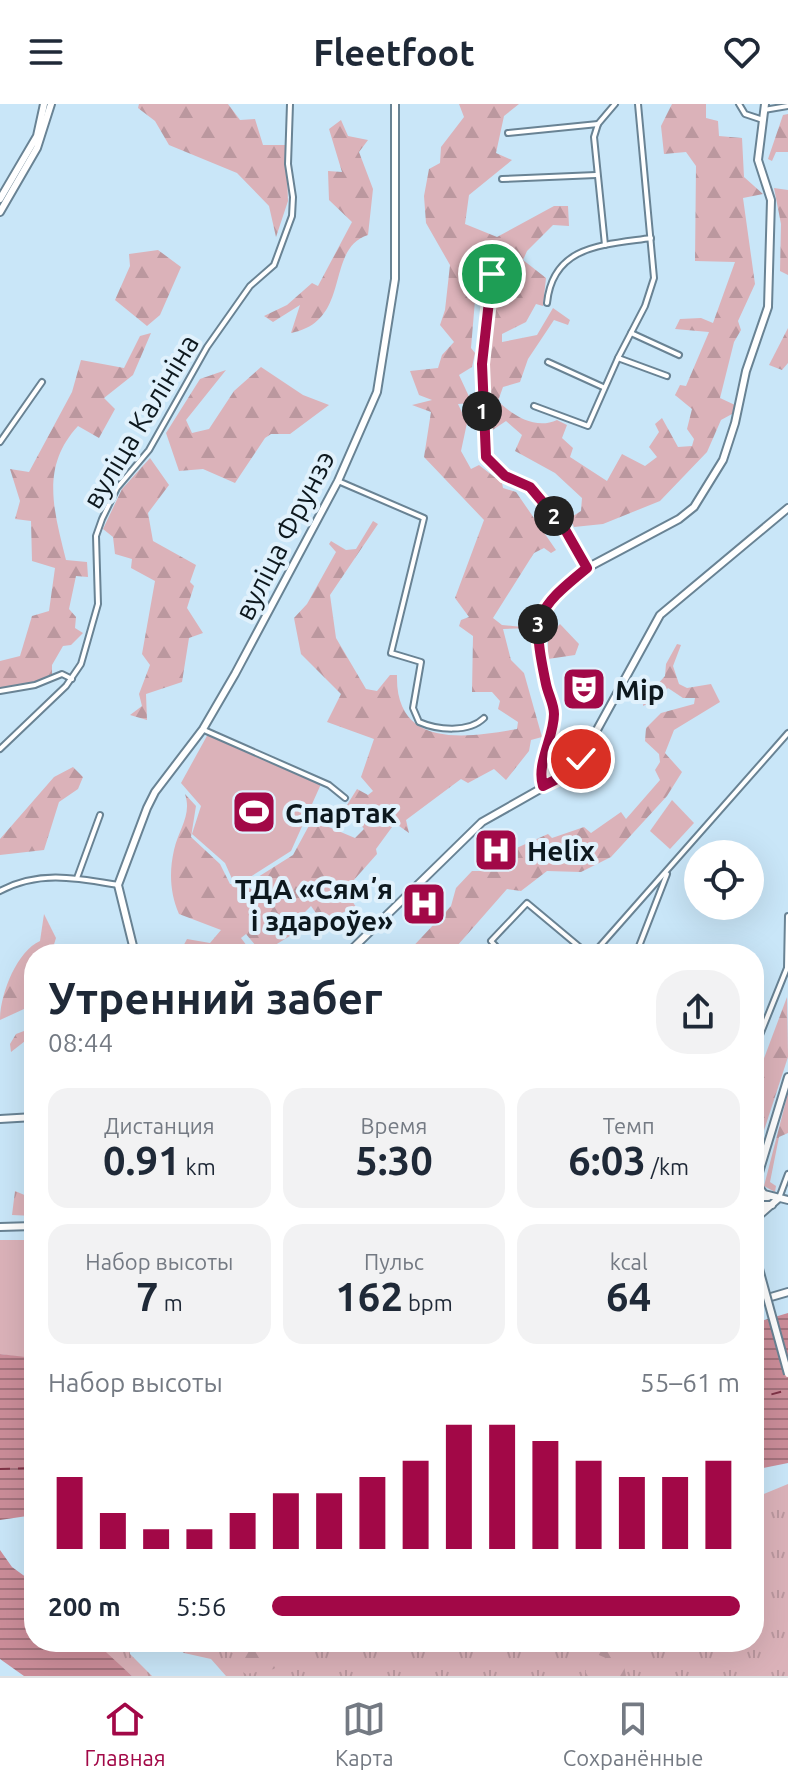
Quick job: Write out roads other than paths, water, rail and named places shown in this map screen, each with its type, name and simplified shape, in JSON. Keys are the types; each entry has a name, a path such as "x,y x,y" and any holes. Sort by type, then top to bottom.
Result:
{"street":[{"path":"0,212 37,148 45,118 44,104"},
{"path":"0,199 37,136 51,104"},
{"name":"вуліца Калініна","path":"0,749 72,679 92,634 98,604 96,536 117,488 149,450 207,347 250,286 274,265 293,207 288,164 290,104"},
{"name":"вуліца Фрунзэ","path":"118,885 155,792 203,729 338,481 377,392 395,279 395,104"},
{"path":"605,245 594,137 598,124 615,104"},
{"path":"534,406 588,426 654,278 638,104"},
{"path":"739,104 745,114 763,120"},
{"path":"543,786 541,772 550,743 554,710 538,645 538,622 546,605 587,568 686,513 709,486 723,460 746,371 768,307 771,200 758,160 765,107 788,106"},
{"path":"508,133 598,124"},
{"path":"502,179 596,175"},
{"path":"547,303 549,281 570,256 605,245 652,238"},
{"path":"492,274 482,364 486,457 505,476 530,487 563,526 587,568"},
{"path":"631,333 679,355"},
{"path":"618,358 667,376"},
{"path":"548,362 603,387"},
{"path":"0,442 42,382"},
{"path":"338,481 424,518 391,653 421,662 413,708 419,722 444,728 476,725 484,718"},
{"path":"357,944 482,822 565,775 589,751 667,608 788,508"},
{"path":"0,691 35,685 62,674 72,679"},
{"path":"203,729 329,785 345,798"},
{"path":"599,944 668,871 788,733"},
{"path":"77,878 100,815"},
{"path":"640,944 668,871"},
{"path":"0,891 36,878 77,878 118,885 133,944"},
{"path":"494,944 491,941 527,903 578,944"},
{"path":"764,1025 787,968 788,916"},
{"path":"764,1156 788,1077"},
{"path":"0,1119 24,1118"},
{"path":"764,1212 777,1201 788,1174"},
{"path":"764,1194 777,1201"},
{"path":"764,1200 788,1200"},
{"path":"0,1227 24,1226"},
{"path":"764,1287 788,1374"},
{"path":"764,1299 788,1292"}],"place":[{"name":"Мір","path":"584,689"},
{"name":"Спартак","path":"254,812"},
{"name":"Helix","path":"496,850"},
{"name":"ТДА «Сямʼя і здароўе»","path":"424,904"}]}
